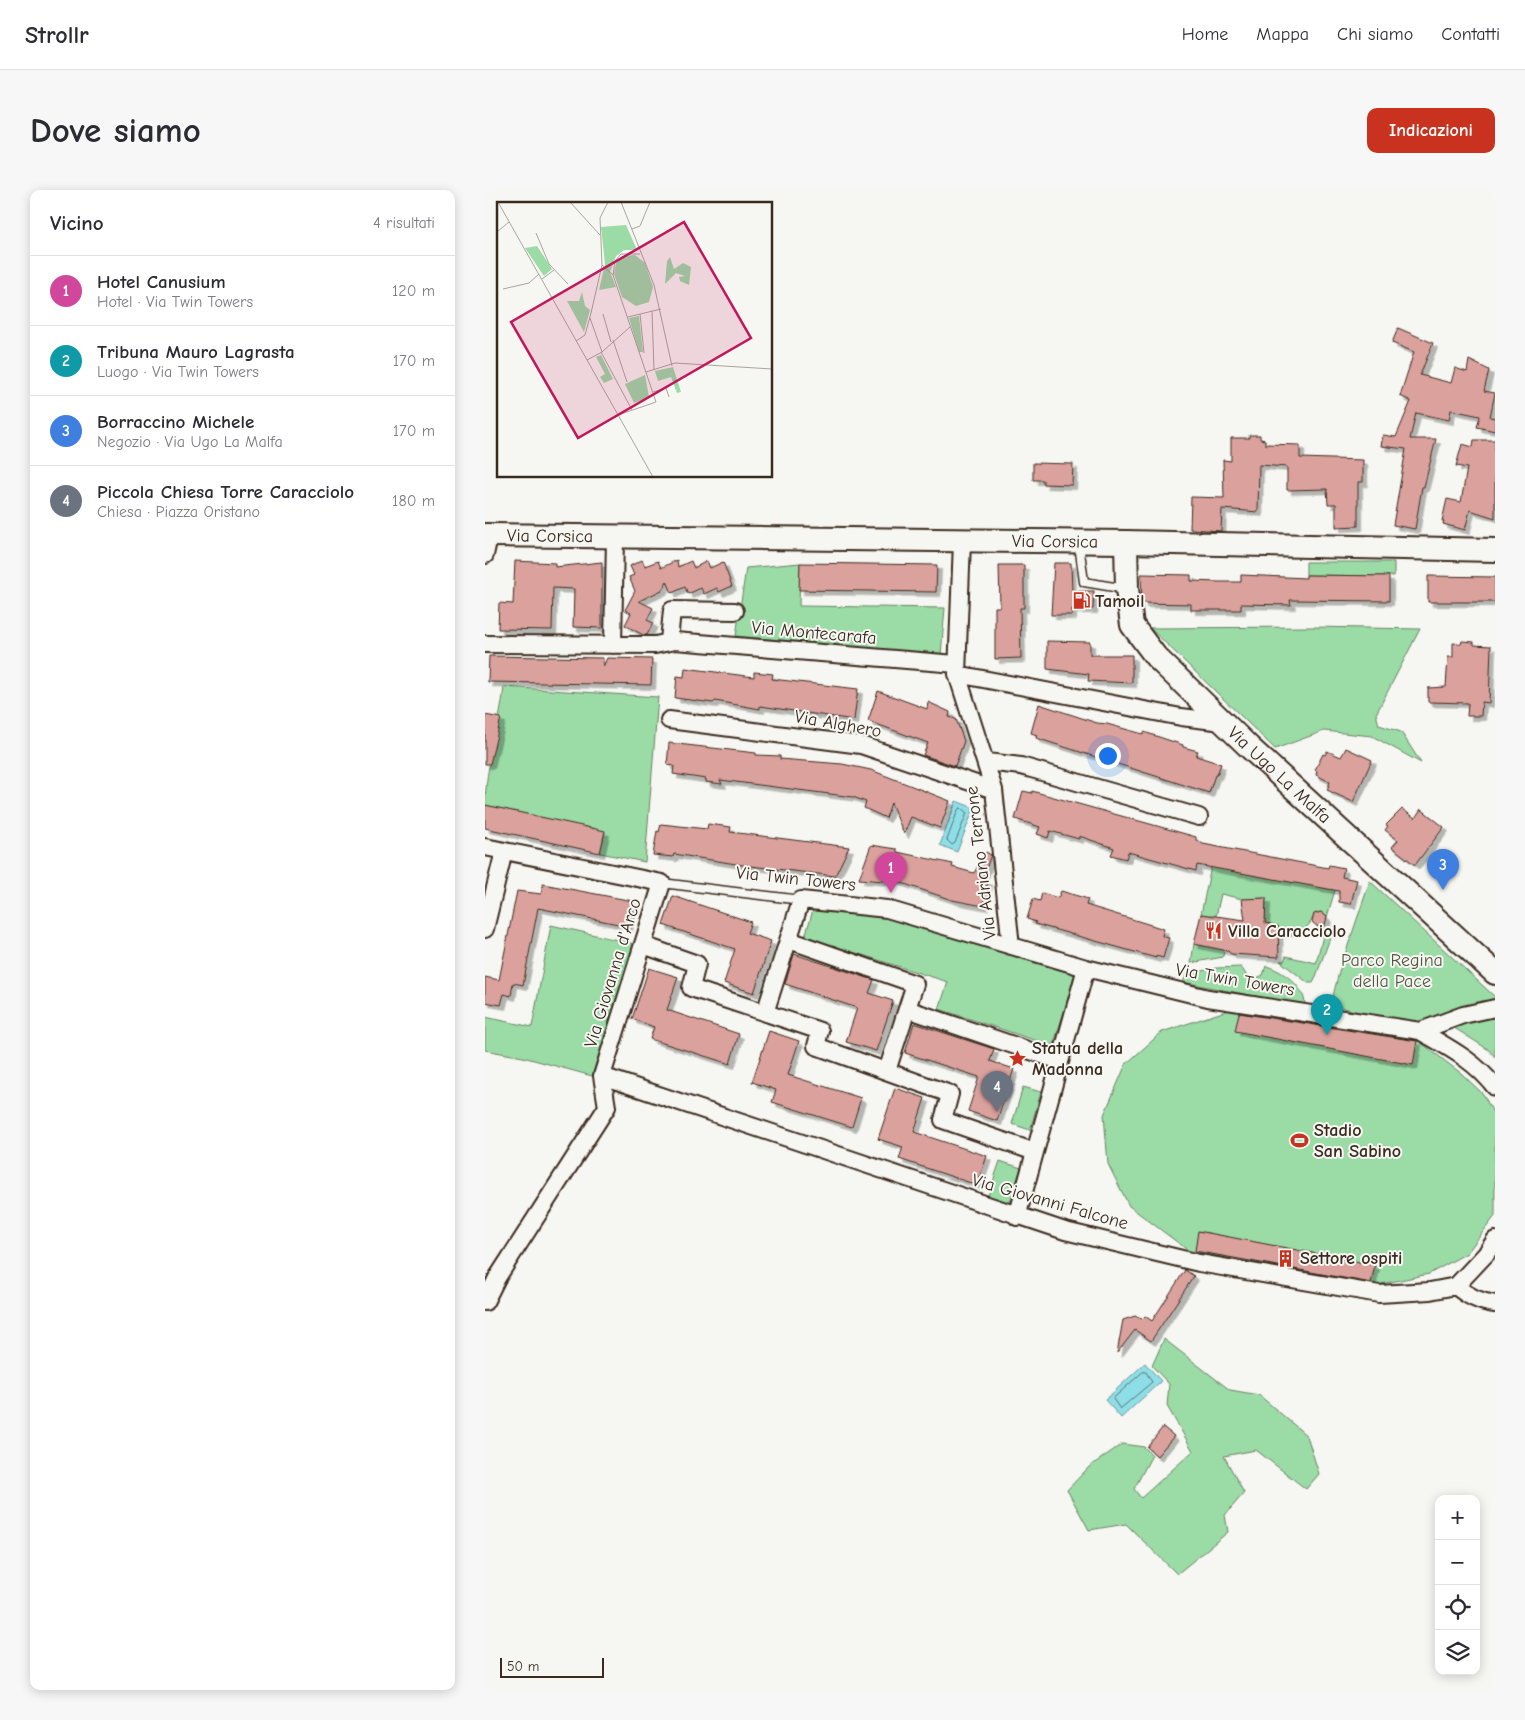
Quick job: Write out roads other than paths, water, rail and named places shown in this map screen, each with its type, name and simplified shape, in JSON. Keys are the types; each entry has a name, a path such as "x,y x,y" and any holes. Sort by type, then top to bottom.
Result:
{"street":[{"name":"Via Corsica","path":"613,645 615,537"},
{"name":"Via Corsica","path":"486,542 615,537 1126,542 1495,550"},
{"name":"Via Adriano Terrone","path":"962,540 957,669 994,790 1011,946"},
{"name":"Via Ugo La Malfa","path":"1126,542 1127,589 1132,625 1155,657 1495,974"},
{"name":"Via Montecarafa","path":"669,641 672,610 735,611"},
{"name":"Via Montecarafa","path":"485,644 655,645 669,641 957,669 1175,716 1223,722"},
{"name":"Via Alghero","path":"669,720 861,745 994,790"},
{"path":"987,762 1021,766 1199,817"},
{"path":"485,847 662,882"},
{"path":"485,929 504,851"},
{"name":"Via Giovanna d'Arco","path":"602,1076 662,882"},
{"path":"765,1013 801,900"},
{"name":"Via Twin Towers","path":"801,900 887,909 1086,968 1207,998 1420,1030 1463,1015 1495,1008"},
{"path":"789,940 915,984 887,1071"},
{"path":"643,945 697,964 691,988 820,1031 816,1046 951,1094 943,1120 1035,1152"},
{"path":"1017,1217 1086,968"},
{"path":"907,1009 1061,1061"},
{"path":"1420,1030 1481,1070 1495,1087"},
{"path":"485,1302 497,1278 607,1107 602,1076"},
{"name":"Via Giovanni Falcone","path":"602,1076 1017,1217 1065,1231 1199,1263 1379,1294 1430,1291 1456,1286"},
{"path":"1495,1240 1486,1254 1456,1286 1465,1294 1485,1303 1495,1304"}],"lane":[{"path":"1078,542 1084,582 1127,589"},
{"name":"Via Twin Towers","path":"662,882 801,900"}],"water":[{"path":"956,801 974,808 957,852 940,845"},
{"path":"1145,1363 1161,1381 1121,1418 1105,1400"}],"place":[{"name":"Tamoil","path":"1081,601"},
{"name":"Borraccino Michele","path":"1443,890"},
{"name":"Hotel Canusium","path":"891,893"},
{"name":"Villa Caracciolo","path":"1214,931"},
{"name":"Tribuna Mauro Lagrasta","path":"1327,1035"},
{"name":"Statua della Madonna","path":"1018,1058"},
{"name":"Piccola Chiesa Torre Caracciolo","path":"997,1112"},
{"name":"Stadio San Sabino","path":"1300,1140"},
{"name":"Settore ospiti","path":"1286,1258"}],"park label":[{"name":"Parco Regina della Pace","path":"1392,970"}]}
